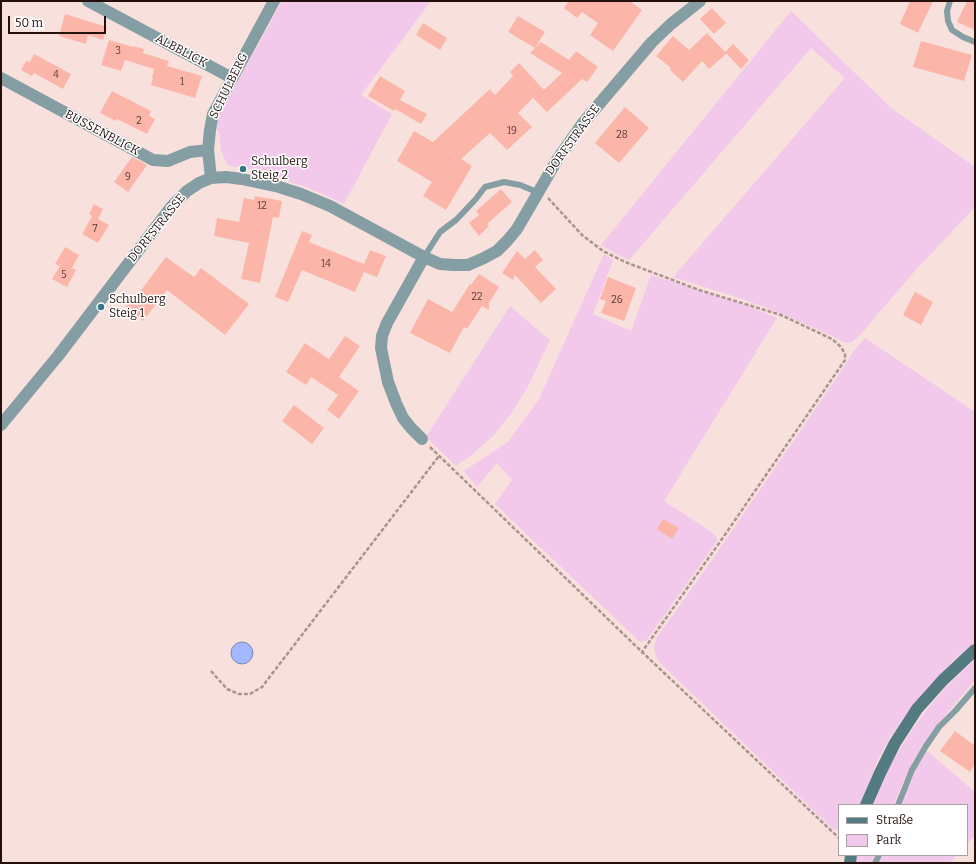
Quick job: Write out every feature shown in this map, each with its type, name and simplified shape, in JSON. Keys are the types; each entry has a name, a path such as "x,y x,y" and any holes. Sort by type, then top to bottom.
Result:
{"street":[{"name":"ALBBLICK","path":"88,1 232,78"},
{"name":"SCHULBERG","path":"212,178 208,150 213,114 274,1"},
{"name":"DORFSTRASSE","path":"1,425 58,356 172,206 187,191 199,183 212,178 246,180 279,187 301,194 330,206 424,257 440,264 468,264 497,251 508,241 517,229 537,192 560,155 583,123 647,47 671,24 700,1"},
{"name":"BUSSENBLICK","path":"1,78 153,160 168,161 190,152 208,150"},
{"path":"422,439 403,418 396,403 388,382 381,348 382,336 387,324 424,257"},
{"path":"866,804 895,743 917,709 943,680 975,650"}],"lane":[{"path":"950,1 947,10 948,21 952,30 975,42"},
{"path":"424,257 440,232 456,220 485,187 504,182 520,185 537,192"},
{"path":"898,804 912,770 926,746 939,727 975,688"}],"path":[{"path":"537,192 548,198 582,236 625,262 699,290 781,315 832,339 841,347 845,354 845,360 642,652"},
{"path":"422,439 642,652 838,837"},
{"path":"211,671 228,689 238,694 250,694 262,687 439,456"}],"green space":[{"path":"282,1 431,1 361,95 392,114 344,204 311,189 275,177 274,172 229,166 221,150 219,132 217,129 219,116"},
{"path":"791,11 891,108 975,167 975,207 914,272 861,334 852,342 845,343 782,314 742,299 673,277 845,78 811,48 629,260 601,245"},
{"path":"604,254 613,260 593,314 631,331 651,275 748,306 777,318 664,501 713,533 718,540 646,641 640,642 495,504 512,480 497,463 477,487 464,471 508,442 539,399"},
{"path":"510,306 550,340 526,390 511,414 493,436 473,454 456,466 426,437"},
{"path":"865,338 975,412 975,642 954,660 911,707 891,736 878,760 859,804 838,804 838,831 832,828 658,661 654,647 657,637 714,557 852,353"},
{"path":"975,660 975,680 934,729 912,763 894,804 873,804 884,777 898,752 928,708 947,686"},
{"path":"927,751 975,792 975,835 968,843 968,804 901,804 916,769"},
{"path":"857,856 874,856 871,863 855,863"},
{"path":"882,856 956,856 950,863 878,863"}],"water":[{"path":"242,642 250,645 253,653 250,661 242,664 234,661 231,653 234,645"}],"building":[{"path":"567,1 630,1 642,10 613,51 590,35 598,23 582,12 577,18 564,8 568,2"},
{"path":"910,1 933,1 918,33 900,24"},
{"path":"967,1 975,3 975,30 957,22"},
{"path":"712,8 726,23 714,34 700,19"},
{"path":"65,14 107,27 103,40 88,35 86,44 59,36"},
{"path":"518,16 545,32 535,48 508,32"},
{"path":"423,23 447,38 440,50 416,35"},
{"path":"707,33 725,52 733,44 749,60 741,69 726,53 709,69 702,61 683,82 670,70 671,68 656,56 673,36 689,50"},
{"path":"109,40 144,49 143,53 169,61 167,66 202,76 195,98 151,85 154,69 125,60 121,71 101,65"},
{"path":"921,41 972,55 964,81 913,67"},
{"path":"541,42 569,60 576,51 598,67 587,82 582,79 547,112 533,98 518,113 532,127 507,150 490,133 461,159 472,166 446,210 423,196 432,182 397,161 414,131 433,142 490,89 495,95 513,76 510,72 519,63 544,90 562,73 530,53"},
{"path":"34,54 71,74 63,89 34,73 32,76 21,70 26,61 30,62"},
{"path":"380,76 405,91 400,100 427,114 421,124 368,96"},
{"path":"112,91 151,111 149,116 155,119 147,134 117,119 116,121 100,113"},
{"path":"625,107 649,128 619,163 595,143"},
{"path":"132,157 147,165 128,192 114,182"},
{"path":"501,189 512,202 487,224 489,226 479,236 469,223 479,215 476,211"},
{"path":"255,196 282,201 279,218 273,217 260,283 241,279 249,243 214,236 217,218 239,222 244,198 254,200"},
{"path":"94,204 103,209 98,219 109,225 98,243 82,234 92,216 89,214"},
{"path":"302,231 312,235 309,242 364,264 370,250 386,256 377,277 364,272 355,292 302,270 288,302 275,297"},
{"path":"65,247 79,255 72,268 76,270 67,287 52,279 60,266 55,264"},
{"path":"535,250 543,260 535,267 556,289 541,303 515,275 513,280 502,273 517,251 525,259"},
{"path":"166,257 194,277 201,268 249,304 225,335 167,290 143,321 138,317 130,315 126,306 137,292 139,293"},
{"path":"479,274 499,287 489,303 489,310 482,306 467,329 464,327 450,353 410,333 428,299 452,312 470,284 471,285"},
{"path":"608,277 636,288 624,321 601,313 606,301 600,299"},
{"path":"915,292 933,302 921,325 903,315"},
{"path":"345,336 360,346 339,377 359,391 339,419 327,410 338,395 311,377 306,385 286,372 305,343 329,359"},
{"path":"294,405 324,428 312,444 282,421"},
{"path":"663,519 679,528 672,539 657,529"},
{"path":"955,731 975,746 975,764 970,772 940,751"}],"place":[{"name":"Schulberg Steig 2","path":"243,169"},
{"name":"Schulberg Steig 1","path":"101,307"}]}
